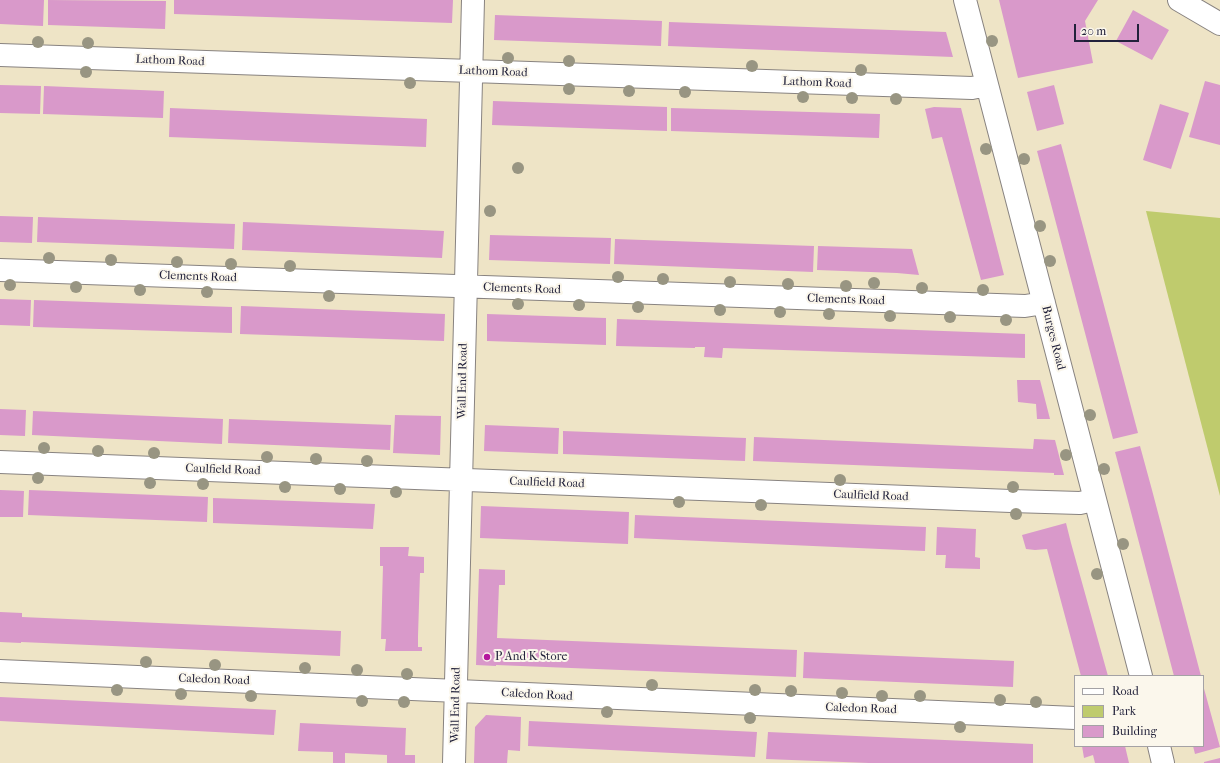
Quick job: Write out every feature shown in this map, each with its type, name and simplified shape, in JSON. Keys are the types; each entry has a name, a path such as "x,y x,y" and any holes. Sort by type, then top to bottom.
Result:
{"street":[{"name":"Wall End Road","path":"454,763 473,0"},
{"name":"Burges Road","path":"965,0 1141,675"},
{"path":"1179,0 1220,24"},
{"name":"Lathom Road","path":"0,55 972,88 987,85"},
{"name":"Clements Road","path":"0,270 1025,306 1044,303"},
{"name":"Caulfield Road","path":"0,462 1011,501 1080,503 1094,500"},
{"name":"Caledon Road","path":"0,671 1074,718"},
{"path":"1159,747 1164,763"}],"green space":[{"path":"1146,211 1220,218 1220,496"}],"building":[{"path":"0,0 44,0 43,26 0,24"},
{"path":"48,0 166,1 165,29 48,25"},
{"path":"174,0 453,0 452,23 174,14"},
{"path":"999,0 1098,0 1085,21 1093,63 1018,78"},
{"path":"1133,10 1169,30 1152,60 1116,41"},
{"path":"495,15 662,21 661,46 494,40"},
{"path":"669,22 946,32 953,57 668,46"},
{"path":"1205,81 1220,85 1220,145 1189,137"},
{"path":"0,85 41,86 40,114 0,113"},
{"path":"1054,85 1064,124 1037,131 1027,92"},
{"path":"44,86 164,91 163,118 43,114"},
{"path":"493,101 667,107 667,131 492,125"},
{"path":"1160,104 1189,113 1171,169 1143,160"},
{"path":"934,107 961,108 1004,275 981,280 942,137 932,139 925,109"},
{"path":"170,108 427,119 426,147 169,137"},
{"path":"671,108 880,114 879,138 671,131"},
{"path":"1061,144 1138,433 1113,439 1037,151"},
{"path":"0,216 33,217 32,243 0,242"},
{"path":"38,217 235,224 234,249 37,242"},
{"path":"243,222 444,231 442,258 242,250"},
{"path":"490,235 611,238 610,264 489,260"},
{"path":"615,239 814,246 813,272 614,264"},
{"path":"818,246 912,249 919,275 817,270"},
{"path":"0,299 31,300 30,326 0,325"},
{"path":"34,300 232,307 232,333 33,327"},
{"path":"241,306 445,314 444,341 240,334"},
{"path":"487,314 606,318 606,345 487,341"},
{"path":"617,319 1025,334 1025,358 723,348 722,358 704,357 705,347 616,346"},
{"path":"1017,380 1040,380 1050,419 1037,419 1036,404 1018,402"},
{"path":"0,409 26,410 25,436 0,435"},
{"path":"33,411 223,419 222,444 32,435"},
{"path":"395,415 441,416 440,455 393,453"},
{"path":"229,419 391,425 390,450 228,443"},
{"path":"485,425 559,428 558,454 484,451"},
{"path":"563,431 746,438 745,461 563,454"},
{"path":"754,437 1033,449 1034,439 1055,440 1064,475 1054,475 1054,473 753,461"},
{"path":"1140,446 1201,675 1174,675 1115,452"},
{"path":"0,490 24,491 23,517 0,517"},
{"path":"29,490 208,497 207,522 28,515"},
{"path":"213,498 375,504 373,529 213,523"},
{"path":"481,506 629,512 628,544 480,538"},
{"path":"635,515 926,527 925,551 634,538"},
{"path":"1066,523 1108,675 1081,675 1047,549 1026,549 1022,535"},
{"path":"937,527 976,529 975,557 980,558 980,569 945,568 946,555 936,555"},
{"path":"380,547 409,547 408,556 424,557 424,573 420,573 418,636 418,647 422,647 422,651 385,651 386,639 381,639 383,566 380,566"},
{"path":"479,569 505,570 505,585 499,585 497,638 797,650 796,677 476,665"},
{"path":"0,612 22,613 22,617 341,631 340,656 0,642"},
{"path":"804,652 1014,661 1013,687 803,678"},
{"path":"1204,689 1220,747 1195,754 1193,747 1204,747"},
{"path":"0,697 276,710 274,735 0,721"},
{"path":"486,715 521,717 520,751 508,750 507,763 474,763 475,727"},
{"path":"529,721 757,732 755,757 528,746"},
{"path":"300,723 406,728 405,755 415,755 415,763 387,763 387,755 345,753 345,763 333,763 333,752 298,751"},
{"path":"768,732 1033,744 1033,763 869,763 766,759"},
{"path":"1082,747 1125,747 1129,763 1095,763 1093,755 1084,758"},
{"path":"1220,758 1220,763 1204,763 1204,762"}],"place":[{"name":"P And K Store","path":"487,657"}]}
